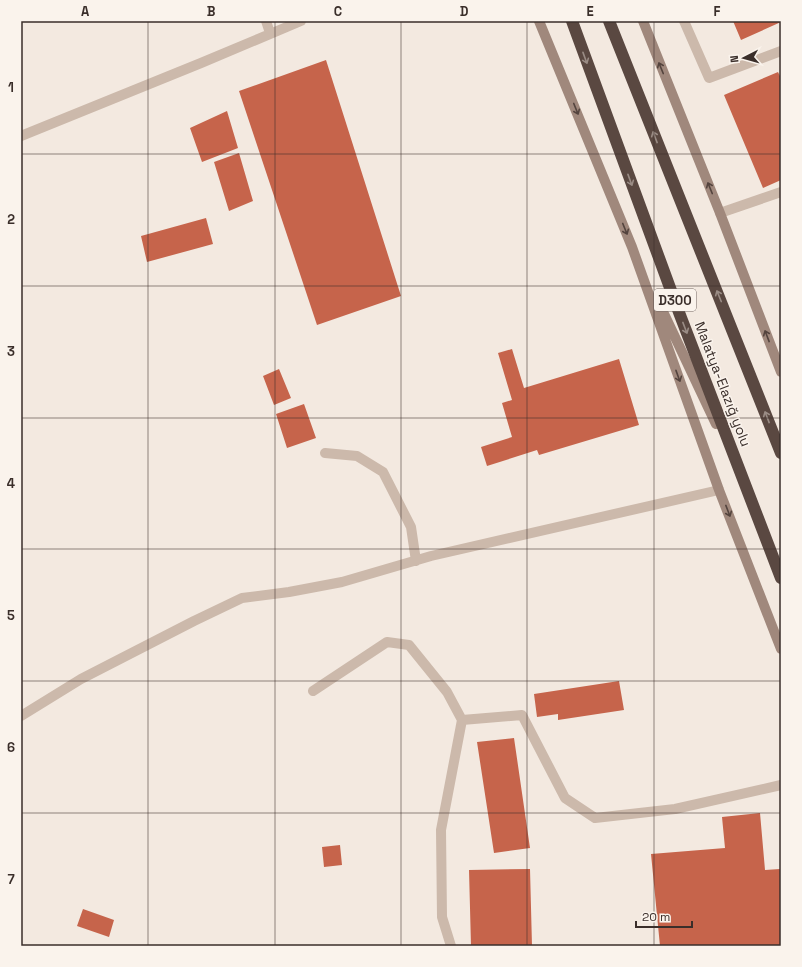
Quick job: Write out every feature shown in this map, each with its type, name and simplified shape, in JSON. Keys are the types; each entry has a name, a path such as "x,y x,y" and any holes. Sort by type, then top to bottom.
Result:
{"highway":[{"name":"Malatya-Elazığ yolu","path":"572,21 680,315 781,578"},
{"name":"Malatya-Elazığ yolu","path":"609,21 781,453"}],"street":[{"path":"266,21 270,34"},
{"path":"21,136 194,66 300,21"},
{"path":"539,21 632,247 720,490 781,649"},
{"path":"643,21 720,213 781,372"},
{"path":"684,21 709,78 781,51"},
{"path":"720,213 781,192"},
{"path":"632,247 715,421 781,578"},
{"path":"325,453 357,456 383,472 410,527 416,561"},
{"path":"21,716 81,678 194,620 242,598 289,592 342,582 416,561 720,490"},
{"path":"313,691 387,642 409,645 446,692 462,720 441,830 442,917 451,946"},
{"path":"462,720 522,715 565,798 595,818 675,809 781,785"}],"building":[{"path":"733,21 781,21 781,22 741,40"},
{"path":"326,60 401,296 317,325 239,91"},
{"path":"778,72 781,78 781,180 763,188 724,95"},
{"path":"227,111 238,148 202,162 190,128"},
{"path":"239,153 253,201 229,211 214,162"},
{"path":"206,218 213,244 147,262 141,236"},
{"path":"512,349 524,388 619,359 639,425 539,455 537,450 487,466 481,447 512,437 502,403 512,400 498,353"},
{"path":"279,369 291,398 274,405 263,376"},
{"path":"304,404 316,438 287,448 276,414"},
{"path":"619,681 624,710 558,720 558,714 537,717 534,694"},
{"path":"514,738 530,848 494,853 477,742"},
{"path":"760,813 765,870 780,869 781,946 660,946 651,854 725,848 722,817"},
{"path":"340,845 342,865 324,867 322,847"},
{"path":"530,869 532,946 471,946 469,870"},
{"path":"83,909 114,920 109,937 77,926"}]}
